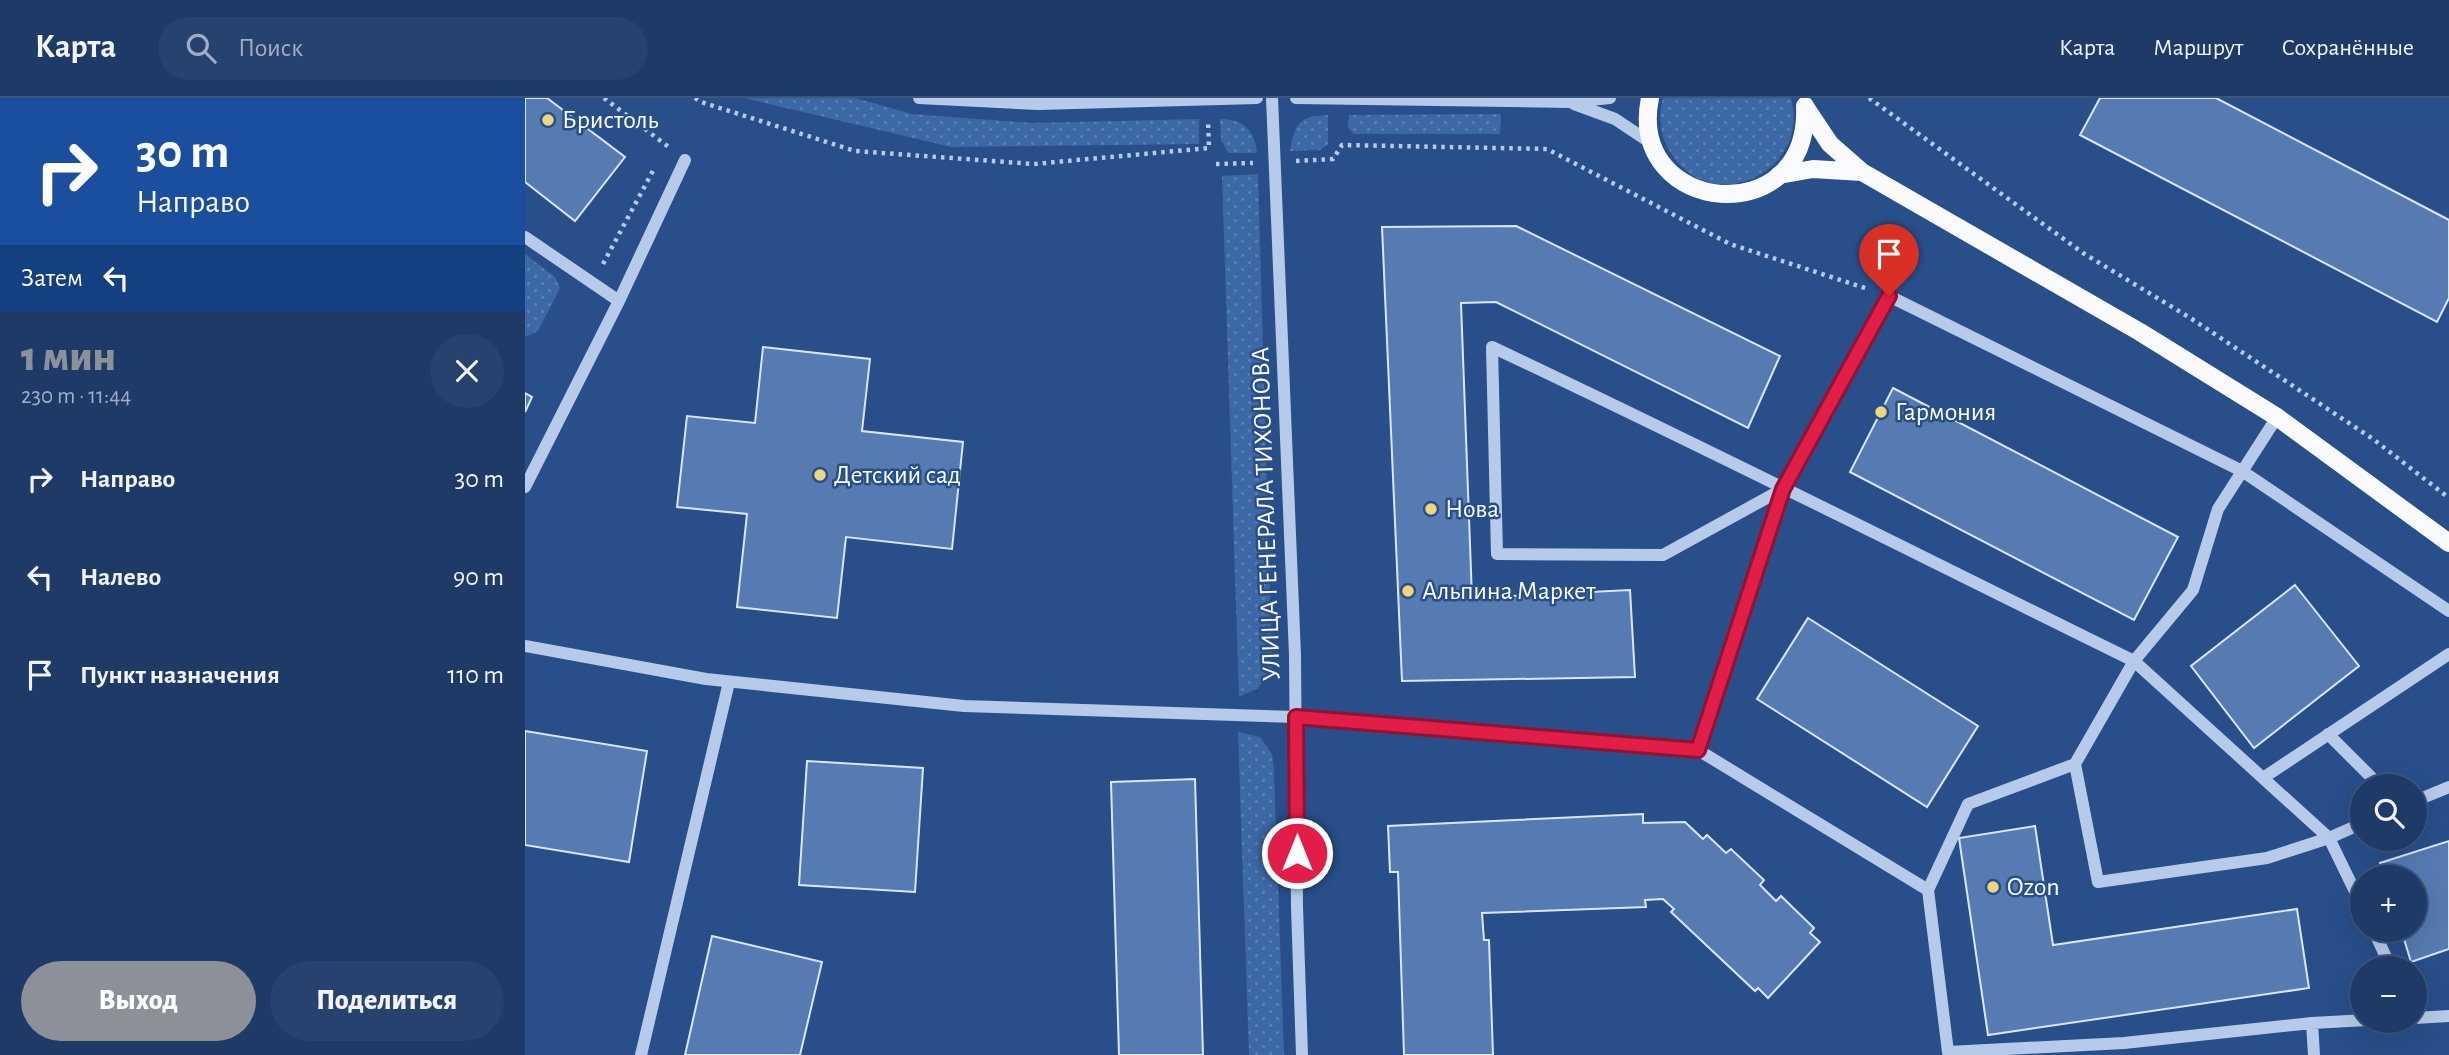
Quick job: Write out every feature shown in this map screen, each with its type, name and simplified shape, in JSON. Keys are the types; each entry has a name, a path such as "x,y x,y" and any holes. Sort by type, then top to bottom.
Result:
{"main road":[{"path":"1650,98 1647,117 1651,143 1673,174 1702,191 1717,195 1750,192 1779,175 1794,158 1803,137 1805,103"},
{"path":"1805,103 1830,144 1862,172 2140,332 2277,417 2449,543"},
{"path":"1779,175 1813,169 1862,172"}],"street":[{"path":"919,98 1038,104 1257,98"},
{"name":"УЛИЦА ГЕНЕРАЛА ТИХОНОВА","path":"1272,98 1296,717 1297,907 1302,1055"},
{"path":"1296,98 1570,102 1610,98"},
{"path":"1570,102 1615,119 1651,143"},
{"path":"525,487 619,301 685,160"},
{"path":"525,237 619,301"},
{"path":"1698,750 1783,489 1889,296 2242,471 2449,611"},
{"path":"1783,489 1663,555 1497,554 1492,347 1657,425 2134,661 2329,838 2350,881"},
{"path":"2277,417 2218,509 2193,590 2134,661 2075,764 1968,804 1928,890 1948,1052 2124,1049 2312,1023 2350,1021"},
{"path":"525,646 729,682 964,706 1296,717 1698,750 1928,890"},
{"path":"2263,778 2449,654"},
{"path":"641,1055 729,682"},
{"path":"2328,734 2369,774"},
{"path":"2075,764 2098,882 2267,858 2350,829"},
{"path":"2427,796 2449,787"},
{"path":"2427,1017 2449,1016"},
{"path":"2312,1023 2314,1055"}],"path":[{"path":"604,98 685,160"},
{"path":"695,98 855,151 1034,164 1209,148 1207,100"},
{"path":"1869,98 2083,253 2192,319 2373,439 2449,498"},
{"path":"1292,161 1333,159 1342,145 1547,149 1730,244 1889,296"},
{"path":"601,268 660,158"},
{"path":"1216,164 1260,162"}],"shaded area":[{"path":"744,98 855,98 912,114 1033,123 1199,119 1199,144 951,147"},
{"path":"1663,98 1791,98 1793,124 1787,147 1773,165 1755,178 1733,184 1711,183 1690,174 1668,148 1661,127"},
{"path":"1501,114 1500,134 1353,134 1348,127 1349,115"},
{"path":"1328,115 1328,144 1321,150 1290,151 1300,123 1311,117"},
{"path":"1220,119 1235,121 1246,127 1254,138 1257,153 1228,153 1221,140"},
{"path":"1258,174 1272,668 1258,688 1239,697 1222,176"},
{"path":"525,254 555,277 560,288 538,331 525,337"},
{"path":"1238,732 1260,737 1272,754 1284,1055 1249,1055"}],"building":[{"path":"525,98 547,98 625,157 575,221 525,182"},
{"path":"2100,98 2216,98 2449,220 2449,298 2437,322 2080,135"},
{"name":"Нова","path":"1516,226 1780,356 1748,428 1496,302 1461,303 1472,598 1630,590 1635,677 1402,681 1382,227"},
{"name":"Детский сад","path":"763,347 870,359 862,431 963,442 952,549 846,537 837,618 737,607 747,514 677,507 687,416 755,423"},
{"path":"1893,388 2178,537 2134,620 1850,472"},
{"path":"525,393 532,397 525,412"},
{"path":"2295,585 2359,666 2254,748 2191,666"},
{"path":"1808,618 1978,726 1927,807 1757,699"},
{"path":"525,731 647,751 629,862 525,845"},
{"path":"807,761 923,768 915,892 799,885"},
{"path":"1195,779 1203,1055 1119,1055 1111,782"},
{"path":"1643,814 1643,823 1685,822 1703,839 1707,835 1726,853 1731,849 1764,880 1760,885 1776,901 1781,896 1814,928 1810,933 1820,942 1768,998 1758,988 1755,991 1671,912 1674,909 1663,899 1645,900 1646,907 1482,913 1484,940 1489,940 1493,1055 1404,1055 1398,872 1390,872 1388,826"},
{"path":"2035,826 2053,945 2297,909 2309,988 1988,1035 1959,838"},
{"path":"2449,841 2449,949 2427,957 2409,956 2405,942 2427,942 2427,865 2380,863 2418,851 2427,851 2427,848"},
{"path":"712,936 822,962 800,1055 685,1055"}],"place":[{"name":"Бристоль","path":"548,120"},
{"name":"Гармония","path":"1881,412"},
{"name":"Детский сад","path":"820,475"},
{"name":"Нова","path":"1431,509"},
{"name":"Альпина Маркет","path":"1408,591"},
{"name":"Ozon","path":"1993,887"}],"route":[{"path":"1297,853 1296,717 1698,750 1783,489 1889,296"}]}
